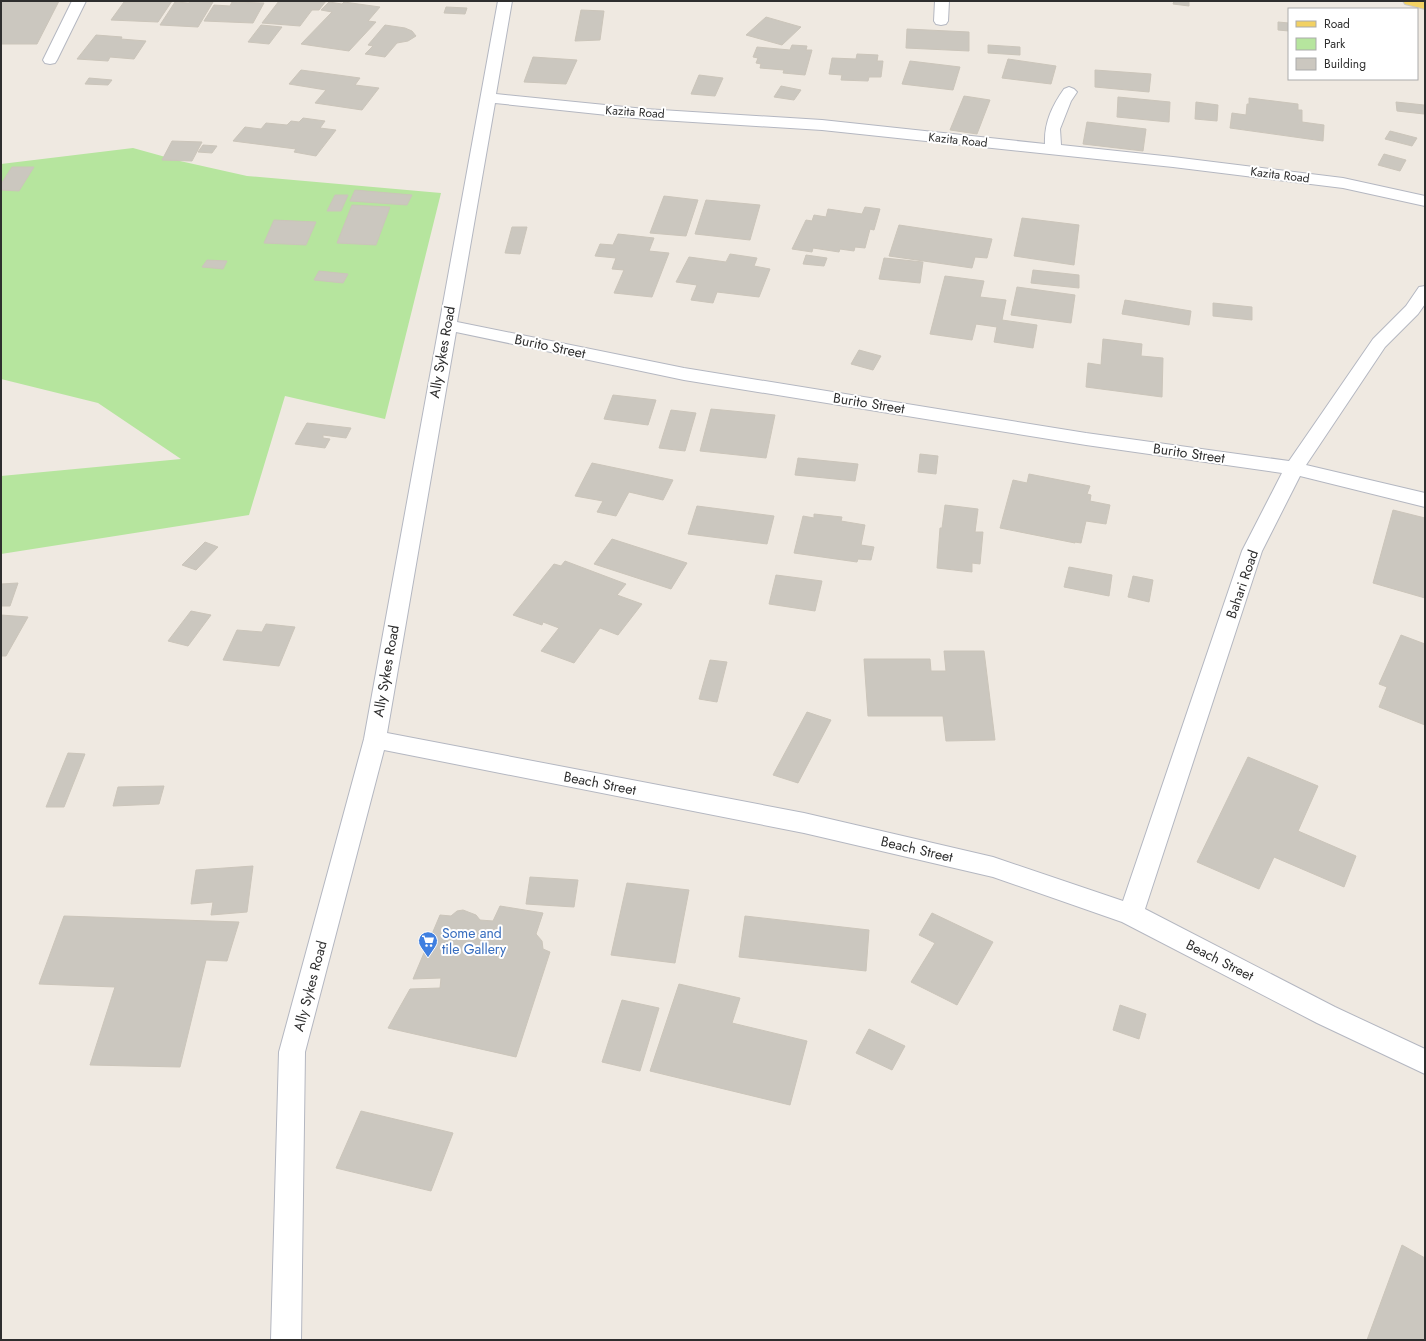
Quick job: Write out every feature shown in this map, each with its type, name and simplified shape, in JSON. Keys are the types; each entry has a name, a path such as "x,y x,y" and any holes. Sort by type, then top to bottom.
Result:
{"main road":[{"path":"1410,1 1425,5"}],"street":[{"path":"50,60 79,1"},
{"name":"Ally Sykes Road","path":"286,1340 292,1052 375,739 505,1"},
{"path":"941,21 942,1"},
{"path":"1053,150 1052,129 1063,101 1069,92"},
{"name":"Kazita Road","path":"488,98 637,113 743,118 822,125 1250,171 1343,183 1425,201"},
{"name":"Bahari Road","path":"1131,914 1252,551 1294,468 1379,343 1412,310 1425,291"},
{"name":"Burito Street","path":"447,324 684,374 1086,439 1294,468 1425,500"},
{"name":"Beach Street","path":"375,739 804,823 993,867 1131,914 1326,1015 1425,1062"}],"green space":[{"path":"133,148 180,161 247,176 441,193 385,419 285,396 249,515 1,554 1,476 181,459 98,403 1,379 1,164"}],"building":[{"path":"1,1 59,1 37,44 1,44"},
{"path":"172,1 158,22 111,20 124,2"},
{"path":"190,1 213,2 198,27 160,25 175,2 189,3"},
{"path":"279,1 326,1 319,10 312,10 300,26 262,23"},
{"path":"1174,1 1189,1 1189,6 1173,4"},
{"path":"232,2 264,3 253,23 204,21 214,5 230,6"},
{"path":"329,2 342,4 344,2 380,7 368,21 376,22 349,51 301,44 332,12 321,10"},
{"path":"446,7 467,8 465,14 444,13"},
{"path":"581,10 604,11 600,40 575,41"},
{"path":"766,17 801,27 782,45 746,35"},
{"path":"1278,22 1288,23 1288,31 1278,30"},
{"path":"261,25 282,27 269,44 248,42"},
{"path":"385,25 405,28 412,31 416,36 408,41 397,43 385,57 365,54 373,46 368,45"},
{"path":"907,29 969,32 969,51 906,48"},
{"path":"96,35 146,41 134,59 110,57 108,61 77,59"},
{"path":"792,45 807,46 806,50 812,50 805,75 783,73 784,70 760,68 761,64 756,63 758,58 753,57 757,47 790,50"},
{"path":"988,45 1020,47 1020,55 988,53"},
{"path":"857,54 878,55 877,61 883,61 881,77 869,77 868,81 841,80 842,75 829,74 832,58 856,59"},
{"path":"533,57 577,60 566,84 524,82"},
{"path":"1008,59 1056,66 1051,84 1002,78"},
{"path":"910,61 960,67 953,90 902,84"},
{"path":"301,70 360,78 355,85 379,88 362,110 315,103 326,90 289,84"},
{"path":"1095,70 1151,74 1149,92 1095,87"},
{"path":"699,75 723,78 715,96 691,94"},
{"path":"89,78 112,80 108,85 85,84"},
{"path":"781,86 801,90 794,100 774,97"},
{"path":"964,96 990,100 977,134 950,130"},
{"path":"1118,97 1170,102 1169,122 1117,117"},
{"path":"1249,98 1298,104 1298,110 1302,110 1302,122 1324,125 1323,141 1230,128 1232,113 1246,115"},
{"path":"1196,102 1218,105 1217,121 1195,119"},
{"path":"1396,102 1424,105 1424,114 1397,111"},
{"path":"303,118 325,121 320,128 336,130 316,156 294,152 296,149 233,141 245,127 261,129 266,123 287,125 291,121 299,122"},
{"path":"1087,122 1146,129 1143,151 1083,144"},
{"path":"1390,131 1417,138 1412,146 1385,139"},
{"path":"172,141 202,142 192,161 162,160"},
{"path":"203,145 217,146 212,153 198,152"},
{"path":"1384,154 1406,160 1400,171 1378,165"},
{"path":"12,167 34,167 19,191 1,190 1,184"},
{"path":"355,190 412,195 407,205 350,201"},
{"path":"335,195 348,195 341,211 327,211"},
{"path":"664,196 698,200 686,236 650,233"},
{"path":"706,200 760,205 750,240 695,234"},
{"path":"352,205 390,207 376,245 337,243"},
{"path":"865,207 880,209 874,230 870,229 865,248 855,247 854,251 840,249 839,252 813,248 812,252 792,249 806,220 812,221 814,215 826,217 828,209 862,214"},
{"path":"1022,218 1079,225 1074,265 1014,256"},
{"path":"274,220 316,222 306,245 264,243"},
{"path":"899,225 992,239 987,258 975,257 972,268 889,256"},
{"path":"512,227 527,227 520,254 505,253"},
{"path":"618,234 654,238 649,251 669,253 652,297 614,293 624,270 612,269 616,258 595,256 600,244 613,245"},
{"path":"730,254 757,258 754,266 770,269 759,297 717,292 713,303 691,300 697,285 676,282 689,257 726,262"},
{"path":"806,255 827,258 824,266 803,264"},
{"path":"884,258 923,262 920,283 879,279"},
{"path":"207,260 227,261 223,269 202,267"},
{"path":"1033,270 1079,275 1079,288 1031,283"},
{"path":"319,271 348,274 343,283 314,280"},
{"path":"945,276 984,281 980,297 1006,300 1002,320 1037,325 1033,348 994,342 997,327 976,324 972,340 930,334"},
{"path":"1017,287 1075,295 1071,323 1011,315"},
{"path":"1125,300 1191,311 1189,325 1122,314"},
{"path":"1213,303 1252,307 1252,320 1213,316"},
{"path":"1103,339 1142,344 1141,356 1163,358 1162,397 1086,387 1088,363 1101,365"},
{"path":"859,350 881,356 873,370 851,364"},
{"path":"613,395 656,400 648,425 604,419"},
{"path":"711,409 775,415 766,458 700,451"},
{"path":"671,410 696,413 685,451 659,448"},
{"path":"307,423 351,428 346,438 323,435 323,438 330,439 325,448 295,444"},
{"path":"920,454 938,456 936,474 918,472"},
{"path":"798,458 858,464 855,481 795,475"},
{"path":"592,463 673,480 663,500 629,492 616,516 597,512 603,501 575,496"},
{"path":"1029,474 1090,486 1087,494 1091,495 1090,501 1110,505 1106,524 1086,521 1081,543 1000,528 1013,480 1027,483"},
{"path":"945,505 978,509 975,532 983,532 980,564 972,563 972,572 937,568 940,528 942,528"},
{"path":"697,506 774,516 767,544 688,534"},
{"path":"1393,510 1425,518 1425,598 1373,583"},
{"path":"814,514 842,517 841,521 865,525 861,545 874,547 871,560 858,559 857,562 794,553 803,516 814,518"},
{"path":"612,539 687,563 671,589 594,564"},
{"path":"205,542 218,547 196,570 182,565"},
{"path":"565,561 626,584 617,595 642,604 618,635 600,628 574,663 541,651 559,628 543,622 542,625 513,615 554,564 561,566"},
{"path":"1069,567 1112,575 1109,596 1064,587"},
{"path":"776,575 822,581 815,611 769,604"},
{"path":"1133,576 1153,580 1149,602 1128,597"},
{"path":"18,583 10,606 1,606 1,584"},
{"path":"191,611 211,615 188,646 168,641"},
{"path":"1,615 28,617 6,656 1,656"},
{"path":"266,624 295,627 279,666 223,660 237,630 262,632"},
{"path":"1401,635 1425,644 1425,725 1379,707 1387,687 1379,684"},
{"path":"944,651 984,651 995,740 946,741 943,716 868,716 864,659 930,659 931,671 946,671"},
{"path":"710,660 727,662 717,702 699,699"},
{"path":"807,712 831,720 798,783 773,775"},
{"path":"68,753 85,754 64,807 46,807"},
{"path":"1248,757 1318,786 1298,831 1356,856 1344,887 1274,857 1259,889 1197,862"},
{"path":"164,786 159,804 113,806 118,787"},
{"path":"253,866 247,912 211,915 213,902 191,904 196,870"},
{"path":"530,877 578,880 574,907 526,904"},
{"path":"627,883 689,890 675,963 611,955"},
{"path":"500,906 543,913 536,934 542,941 543,949 550,952 516,1057 388,1028 410,989 440,988 441,978 413,979 440,915 451,916 457,911 463,910 476,915 480,920 493,921"},
{"path":"932,913 993,942 957,1005 911,982 935,943 919,935"},
{"path":"64,916 239,922 227,961 206,960 180,1067 90,1065 115,987 39,984"},
{"path":"745,916 869,930 866,971 739,957"},
{"path":"679,984 740,998 732,1023 807,1041 790,1105 650,1071"},
{"path":"622,1000 659,1008 640,1071 602,1062"},
{"path":"1120,1005 1146,1014 1139,1039 1113,1030"},
{"path":"869,1029 905,1046 892,1070 856,1053"},
{"path":"361,1111 453,1133 431,1191 336,1168"},
{"path":"1402,1245 1425,1258 1425,1340 1367,1340"}],"place":[{"name":"Some and tile Gallery","path":"428,958"}]}
